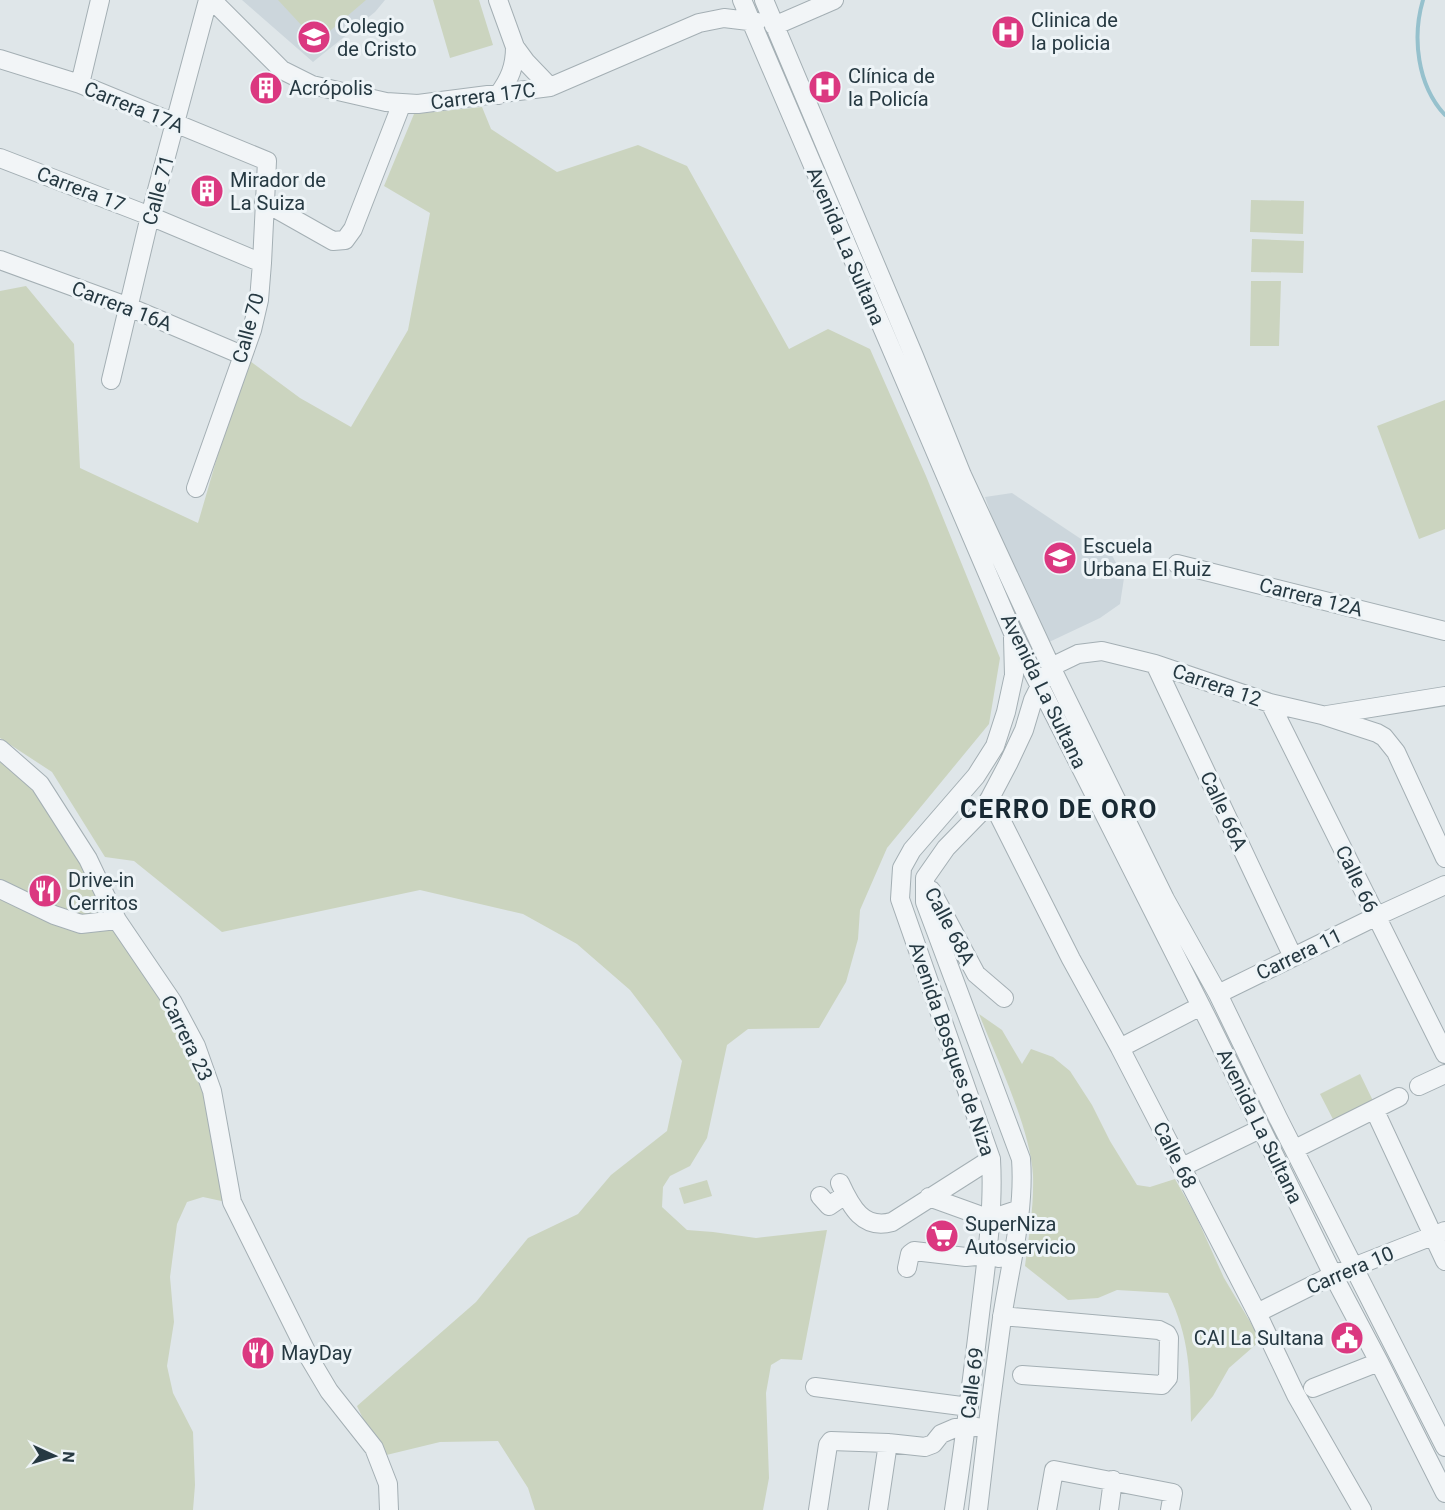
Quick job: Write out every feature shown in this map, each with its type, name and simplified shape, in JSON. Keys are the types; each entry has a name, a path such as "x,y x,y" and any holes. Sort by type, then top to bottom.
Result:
{"street":[{"path":"80,84 100,0"},
{"name":"Carrera 17C","path":"210,0 282,70 312,85 386,102 418,104 550,87 699,23 724,18 749,20 774,26"},
{"name":"Calle 71","path":"111,380 150,216 210,0"},
{"path":"498,0 515,47 550,87"},
{"name":"Avenida La Sultana","path":"742,0 1013,633 1041,684 1333,1275 1445,1493"},
{"name":"Avenida La Sultana","path":"764,0 962,475 1051,667 1165,899 1218,994 1445,1447"},
{"path":"774,26 834,0"},
{"path":"498,95 509,81 515,64 515,47"},
{"name":"Carrera 17A","path":"0,59 80,84 267,161"},
{"path":"264,202 333,242 345,240 353,229 402,103"},
{"name":"Carrera 17","path":"0,158 150,216 262,263"},
{"name":"Calle 70","path":"196,488 252,330 259,300 267,161"},
{"name":"Carrera 16A","path":"0,260 129,307 242,355"},
{"name":"Carrera 12A","path":"1177,564 1445,631"},
{"path":"998,597 1015,590"},
{"name":"Avenida Bosques de Niza","path":"987,1255 992,1180 991,1159 900,899 902,868 912,850 976,776 995,746 1006,712 1014,675 1013,633"},
{"name":"Carrera 12","path":"1051,667 1078,654 1102,651 1155,664 1270,703 1322,715 1371,730 1384,737 1396,752 1445,858"},
{"name":"Calle 66A","path":"1155,664 1293,957"},
{"path":"925,878 946,848 981,812 990,798 1024,730 1033,700 1051,667"},
{"path":"1322,715 1445,696"},
{"name":"Calle 66","path":"1270,703 1445,1054"},
{"name":"Carrera 23","path":"0,749 40,784 88,858 117,920 172,1001 196,1046 212,1091 232,1202 310,1359 329,1391 374,1448 388,1484 389,1510"},
{"name":"Calle 68","path":"990,798 1071,959 1120,1048 1257,1313 1296,1395 1362,1510"},
{"name":"Avenida Bosques de Niza","path":"925,878 925,902 1021,1159 1023,1185 1012,1262"},
{"name":"Calle 68A","path":"925,878 976,974 1004,998"},
{"name":"Carrera 11","path":"1218,994 1445,885"},
{"path":"0,889 54,915 81,924 117,920"},
{"path":"1120,1048 1201,1006"},
{"path":"1419,1086 1445,1074"},
{"path":"1295,1149 1399,1097"},
{"path":"1375,1111 1439,1233 1445,1261"},
{"path":"1182,1167 1260,1129"},
{"path":"820,1196 830,1206 842,1189 866,1222 879,1226 892,1222 991,1159"},
{"path":"929,1197 990,1219 1020,1209"},
{"name":"Carrera 10","path":"1257,1313 1333,1275 1439,1233"},
{"path":"907,1269 910,1254 914,1251 966,1257 987,1255 1012,1262"},
{"name":"Calle 69","path":"954,1510 961,1427 969,1407 987,1255"},
{"name":"Calle 69","path":"978,1510 1002,1316 1012,1262"},
{"path":"1002,1316 1159,1330 1167,1334 1169,1338 1168,1378 1162,1384 1022,1375"},
{"path":"1313,1388 1379,1362"},
{"path":"815,1388 969,1407"},
{"path":"818,1510 828,1445 836,1440 925,1447 933,1444 941,1434 961,1427 988,1428"},
{"path":"878,1510 888,1443"},
{"path":"1047,1510 1054,1470 1173,1492 1170,1510"},
{"path":"1109,1510 1113,1480"}],"shaded area":[{"name":"Colegio de Cristo","path":"242,0 385,0 375,12 313,62"},
{"name":"Escuela Urbana El Ruiz","path":"1012,493 1087,543 1106,544 1124,578 1120,604 1100,618 1047,643 1011,571 985,497"}],"green space":[{"path":"278,0 366,0 317,42"},
{"path":"433,0 479,0 493,45 450,58"},
{"path":"482,107 491,129 557,172 638,145 687,166 789,349 828,329 870,349 926,476 1000,658 989,724 887,848 860,910 858,939 846,982 819,1028 748,1029 727,1045 707,1138 690,1166 670,1176 663,1187 662,1207 687,1230 756,1238 827,1230 802,1360 781,1359 771,1365 766,1393 769,1478 763,1510 535,1510 528,1488 498,1441 440,1442 374,1458 365,1423 357,1406 476,1302 528,1238 578,1214 611,1175 667,1131 682,1061 630,990 577,944 523,914 420,890 222,932 134,861 105,857 52,772 0,738 0,291 26,286 74,344 80,468 198,523 246,358 300,398 351,427 408,330 430,213 384,186 414,114"},
{"path":"1251,200 1304,201 1303,234 1250,232"},
{"path":"1252,239 1304,241 1303,273 1251,272"},
{"path":"1251,281 1281,281 1279,346 1250,346"},
{"path":"1445,400 1445,529 1419,539 1377,426"},
{"path":"0,762 41,798 168,1000 208,1094 226,1202 203,1197 187,1202 177,1224 170,1277 174,1322 167,1366 173,1393 193,1432 195,1485 193,1510 0,1510"},
{"path":"979,1014 1002,1030 1022,1064 1031,1049 1053,1057 1070,1071 1137,1185 1150,1187 1175,1179 1196,1216 1224,1278 1261,1340 1229,1368 1213,1396 1191,1422 1185,1340 1168,1293 1117,1290 1098,1298 1068,1300 1025,1266 1033,1198 1031,1156 1012,1094"},
{"path":"1360,1074 1376,1107 1337,1127 1320,1094"},
{"path":"707,1180 712,1196 684,1204 679,1188"}],"waterway":[{"path":"1423,0 1418,29 1419,60 1428,90 1445,115"}],"place":[{"name":"Clinica de la policia","path":"1008,32"},
{"name":"Colegio de Cristo","path":"314,37"},
{"name":"Clínica de la Policía","path":"825,87"},
{"name":"Acrópolis","path":"266,88"},
{"name":"Mirador de La Suiza","path":"207,191"},
{"name":"Escuela Urbana El Ruiz","path":"1060,558"},
{"name":"Drive-in Cerritos","path":"45,891"},
{"name":"SuperNiza Autoservicio","path":"942,1236"},
{"name":"CAI La Sultana","path":"1347,1338"},
{"name":"MayDay","path":"258,1353"}],"district":[{"name":"CERRO DE ORO","path":"1059,809"}]}
